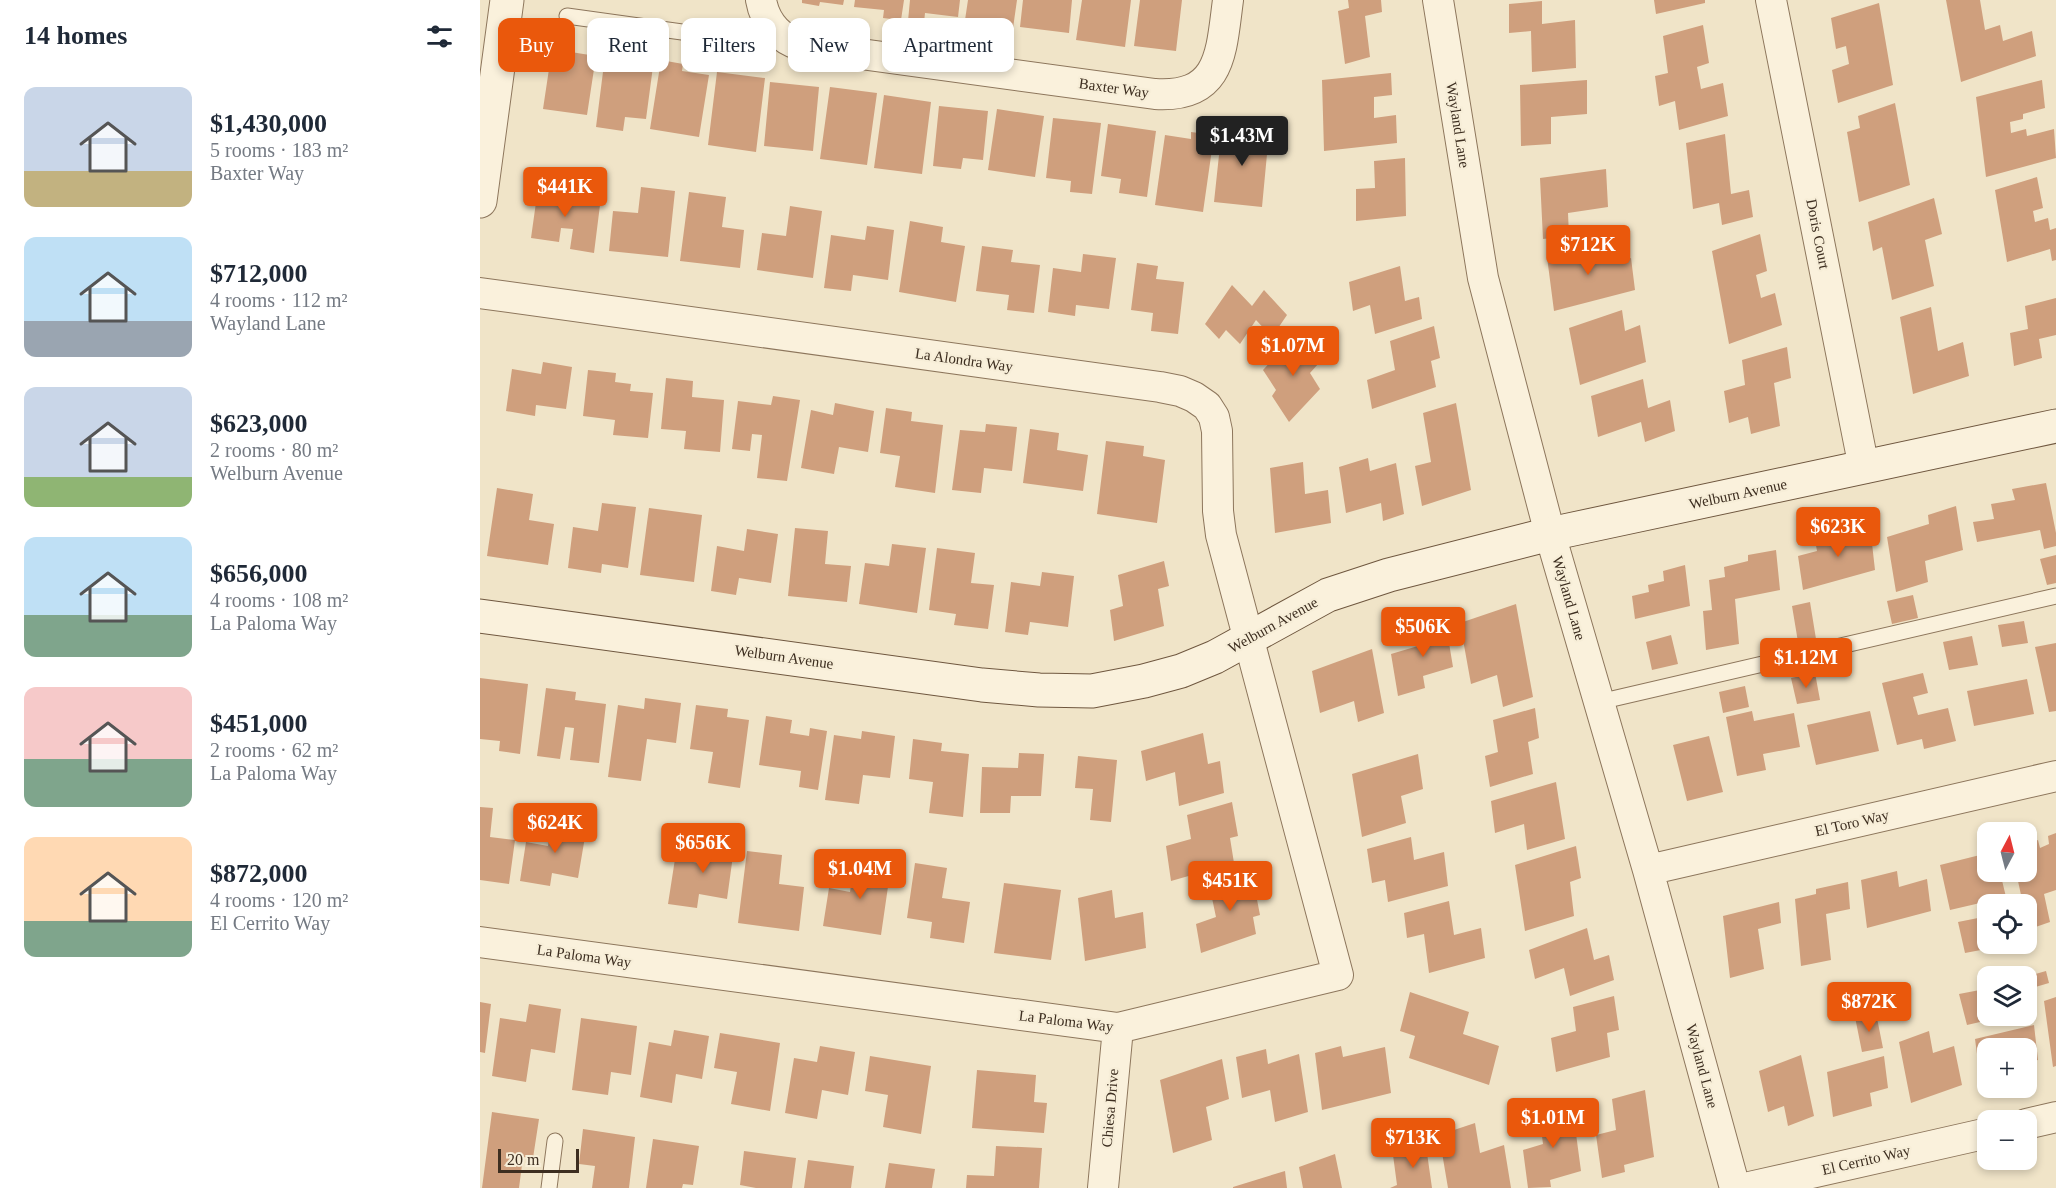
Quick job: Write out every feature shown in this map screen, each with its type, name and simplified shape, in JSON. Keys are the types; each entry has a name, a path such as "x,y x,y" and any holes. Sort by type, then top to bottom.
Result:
{"main road":[{"path":"480,201 507,0"},
{"name":"Welburn Avenue","path":"480,616 971,683 1039,690 1092,691 1144,681 1189,668 1248,639 1328,594 1389,575 1550,534 2056,426"}],"street":[{"name":"Baxter Way","path":"764,9 776,30 789,42 802,46 1174,95 1191,90 1207,78 1216,67 1222,48 1228,0"},
{"name":"Wayland Lane","path":"1438,0 1483,278 1550,534 1648,870 1735,1188"},
{"name":"Doris Court","path":"1771,0 1864,468"},
{"name":"La Alondra Way","path":"480,293 1160,387 1180,391 1194,397 1207,406 1214,417 1218,431 1218,511 1221,536 1248,639"},
{"name":"La Paloma Way","path":"480,942 1118,1028 1338,975 1248,639"},
{"name":"El Toro Way","path":"1648,870 2056,776"},
{"name":"Chiesa Drive","path":"1103,1188 1118,1028"},
{"path":"2037,1121 2056,1117"},
{"name":"El Cerrito Way","path":"1745,1188 1977,1135"}],"lane":[{"path":"567,16 718,37 739,35 764,9"},
{"path":"1599,702 2056,596"},
{"path":"549,1188 555,1141"}],"building":[{"path":"802,0 844,0 843,5 820,2 819,6 802,3"},
{"path":"855,0 904,0 901,18 883,18 884,10 854,7"},
{"path":"910,0 960,0 958,17 925,13 924,18 908,18"},
{"path":"968,0 1017,0 1014,21 1014,18 965,18"},
{"path":"1023,0 1072,0 1069,33 1020,27"},
{"path":"1082,0 1131,0 1125,47 1076,40"},
{"path":"1140,0 1182,0 1176,51 1134,46"},
{"path":"1348,0 1381,0 1382,12 1365,16 1370,57 1345,64 1338,11 1349,8"},
{"path":"1654,0 1705,0 1705,3 1656,14"},
{"path":"1946,0 1980,0 1985,30 2000,25 2003,41 2032,31 2036,56 1961,82"},
{"path":"1542,1 1542,24 1575,20 1576,68 1532,72 1531,31 1509,33 1509,4"},
{"path":"1879,3 1893,85 1838,103 1832,70 1849,64 1846,46 1836,49 1831,18"},
{"path":"1703,25 1709,63 1697,67 1701,89 1723,83 1728,116 1679,130 1675,101 1659,106 1655,76 1668,73 1663,36"},
{"path":"575,53 587,55 587,72 594,72 587,115 543,109 549,72 575,72"},
{"path":"669,61 681,64 681,72 709,75 699,137 650,129 659,72 669,72"},
{"path":"603,72 652,72 646,119 625,117 623,131 596,127"},
{"path":"717,72 765,78 756,152 708,145"},
{"path":"1391,73 1392,95 1374,97 1374,118 1396,115 1397,143 1324,151 1322,80"},
{"path":"1587,80 1587,114 1551,117 1551,144 1521,146 1520,85"},
{"path":"2042,80 2045,108 2023,114 2023,119 2010,122 2011,133 2026,129 2027,136 2054,129 2056,158 1986,177 1976,97"},
{"path":"770,82 819,87 813,151 764,146"},
{"path":"830,87 877,93 867,165 820,159"},
{"path":"884,95 931,102 922,174 874,168"},
{"path":"1895,103 1910,185 1859,202 1847,132 1860,128 1858,116"},
{"path":"939,106 988,111 983,160 963,158 961,169 933,166"},
{"path":"997,109 1044,116 1035,177 988,170"},
{"path":"1053,118 1101,123 1092,194 1070,192 1071,181 1046,178"},
{"path":"1108,124 1156,131 1147,197 1119,193 1121,179 1101,176"},
{"path":"1222,127 1269,133 1262,207 1214,202"},
{"path":"1191,132 1214,135 1203,212 1155,205 1165,135 1191,139"},
{"path":"1725,134 1731,194 1749,190 1753,217 1722,225 1719,203 1693,209 1686,143"},
{"path":"1405,158 1406,216 1356,221 1356,189 1375,188 1374,161"},
{"path":"1606,169 1608,207 1568,213 1569,236 1543,239 1540,178"},
{"path":"2037,177 2043,208 2033,211 2035,222 2048,218 2050,230 2056,228 2056,260 2052,261 2050,249 2007,262 1995,190"},
{"path":"539,181 566,185 565,199 600,205 594,253 570,249 573,229 561,228 559,242 531,238"},
{"path":"641,187 675,191 668,257 609,251 613,211 638,213"},
{"path":"689,192 726,197 722,227 744,230 740,268 680,261"},
{"path":"1934,198 1942,234 1925,240 1934,286 1892,300 1882,247 1873,251 1868,222"},
{"path":"790,206 822,211 813,278 757,270 762,233 786,236"},
{"path":"910,221 943,227 941,242 965,246 956,302 899,292"},
{"path":"867,226 894,230 888,280 853,275 851,291 824,288 831,235 865,240"},
{"path":"1760,234 1767,271 1756,275 1761,298 1775,293 1782,325 1729,344 1712,251"},
{"path":"1607,241 1610,263 1631,258 1635,290 1554,311 1547,257"},
{"path":"982,246 1013,250 1011,262 1040,265 1034,313 1007,310 1009,295 976,291"},
{"path":"1083,254 1116,258 1109,309 1076,305 1075,316 1048,312 1053,268 1081,272"},
{"path":"1137,263 1158,266 1156,279 1184,282 1178,334 1151,331 1153,313 1131,310"},
{"path":"1400,266 1405,301 1419,297 1422,319 1375,334 1370,305 1353,311 1349,282"},
{"path":"1232,285 1252,306 1264,290 1287,315 1272,337 1256,320 1240,344 1226,330 1219,339 1205,324"},
{"path":"2056,298 2056,335 2039,339 2042,358 2014,366 2010,333 2028,329 2025,306"},
{"path":"1931,307 1938,351 1963,342 1969,376 1913,394 1900,317"},
{"path":"1622,310 1625,331 1640,325 1646,362 1580,385 1569,328"},
{"path":"1434,326 1440,358 1431,361 1436,387 1372,409 1367,380 1395,370 1390,341"},
{"path":"1298,332 1319,363 1310,373 1320,389 1289,422 1272,396 1276,390 1263,370"},
{"path":"1787,347 1791,378 1774,383 1780,426 1751,434 1748,417 1729,423 1724,391 1745,385 1742,360"},
{"path":"543,362 572,367 566,409 536,405 535,416 506,411 512,369 541,374"},
{"path":"588,370 616,373 615,382 631,384 630,391 653,393 648,438 613,435 615,420 583,416"},
{"path":"666,378 693,381 692,397 724,400 720,452 684,449 686,431 661,429"},
{"path":"1643,379 1648,408 1670,400 1675,431 1645,442 1641,422 1598,437 1591,396"},
{"path":"773,396 800,400 787,481 757,478 762,435 752,434 750,451 732,449 738,401 771,405"},
{"path":"835,403 874,411 868,452 839,447 834,474 801,468 811,410 833,415"},
{"path":"1456,403 1471,490 1422,506 1415,466 1431,462 1423,413"},
{"path":"886,408 912,412 911,421 943,425 935,493 895,487 900,456 880,453"},
{"path":"986,424 1017,427 1012,471 984,468 981,493 952,490 960,430 985,432"},
{"path":"1030,429 1059,433 1057,450 1088,455 1083,491 1023,483"},
{"path":"1106,441 1144,446 1143,456 1165,460 1157,523 1097,514"},
{"path":"1368,458 1370,471 1396,463 1404,514 1383,521 1381,503 1346,513 1339,467"},
{"path":"1303,462 1305,494 1328,490 1331,523 1275,533 1270,468"},
{"path":"2046,483 2056,533 2056,546 2044,549 2040,530 1977,542 1973,522 1994,519 1991,504 2015,500 2012,489"},
{"path":"497,488 533,494 529,520 554,524 548,565 487,556"},
{"path":"602,503 636,507 628,568 602,564 601,573 568,568 573,527 598,531"},
{"path":"1956,506 1963,550 1925,561 1928,582 1896,592 1887,537 1929,524 1928,515"},
{"path":"649,508 702,515 694,582 640,575"},
{"path":"1870,526 1875,570 1803,590 1798,556 1817,551 1815,540"},
{"path":"795,528 828,531 825,564 851,566 847,602 788,596"},
{"path":"747,529 778,534 771,583 739,578 736,595 711,591 717,546 744,551"},
{"path":"892,544 926,548 917,613 859,604 865,563 889,566"},
{"path":"937,548 975,553 971,583 994,585 988,629 954,625 956,614 929,610"},
{"path":"1776,550 1780,590 1735,599 1739,644 1706,650 1703,611 1712,610 1709,580 1725,577 1724,567 1748,561 1748,555"},
{"path":"2056,555 2056,583 2047,585 2040,559"},
{"path":"1164,561 1169,586 1158,589 1164,626 1114,641 1110,610 1123,606 1118,575"},
{"path":"1685,565 1690,606 1635,619 1632,596 1649,592 1648,585 1664,581 1663,571"},
{"path":"1042,572 1074,576 1068,627 1030,622 1028,635 1005,632 1011,582 1040,586"},
{"path":"1913,595 1918,618 1892,624 1887,601"},
{"path":"1810,602 1816,639 1798,642 1792,606"},
{"path":"1516,604 1533,697 1503,707 1497,675 1471,684 1460,623"},
{"path":"1445,619 1453,667 1423,676 1425,688 1398,696 1391,654 1418,646 1415,628"},
{"path":"2024,621 2028,643 2002,647 1998,625"},
{"path":"1671,635 1678,664 1652,670 1646,642"},
{"path":"1972,636 1978,665 1949,670 1943,642"},
{"path":"2056,643 2056,711 2049,712 2035,647"},
{"path":"1372,649 1384,713 1358,722 1354,701 1320,713 1312,671"},
{"path":"1815,673 1820,700 1797,704 1791,678"},
{"path":"1923,673 1928,693 1913,697 1918,715 1948,708 1956,741 1924,749 1922,739 1897,745 1882,683"},
{"path":"480,678 528,684 520,754 499,751 500,741 480,739"},
{"path":"2027,679 2034,714 1974,726 1967,691"},
{"path":"1745,686 1749,707 1723,713 1719,692"},
{"path":"546,688 576,692 575,700 606,704 599,763 570,760 574,728 565,727 560,759 537,756"},
{"path":"645,698 681,703 676,743 647,739 641,781 608,777 618,705 644,709"},
{"path":"696,705 728,709 727,717 749,720 740,788 708,783 713,752 690,749"},
{"path":"1535,708 1539,738 1528,742 1533,774 1490,787 1485,756 1498,752 1493,720"},
{"path":"1752,711 1754,721 1794,713 1800,747 1763,754 1766,770 1737,776 1726,717"},
{"path":"1870,711 1879,751 1816,765 1807,725"},
{"path":"766,716 792,720 790,733 809,736 810,728 827,731 818,790 799,787 801,771 759,765"},
{"path":"862,731 895,736 890,778 863,775 859,804 825,800 834,735 861,739"},
{"path":"1203,733 1208,764 1220,761 1224,793 1179,806 1175,772 1146,781 1141,751"},
{"path":"1709,736 1723,792 1687,801 1673,745"},
{"path":"913,739 942,743 941,751 969,754 963,817 929,813 933,782 909,779"},
{"path":"1019,753 1044,754 1041,796 1011,796 1010,813 980,813 982,767 1018,768"},
{"path":"1418,754 1423,789 1401,796 1406,823 1362,837 1352,774"},
{"path":"1078,756 1117,760 1111,822 1090,820 1093,789 1075,788"},
{"path":"1556,782 1565,839 1527,850 1524,824 1495,833 1491,801"},
{"path":"1232,802 1238,836 1230,838 1234,863 1171,881 1166,846 1191,839 1187,815"},
{"path":"480,807 493,808 490,837 515,840 509,884 480,880"},
{"path":"552,819 587,825 578,878 552,873 550,886 520,881 526,842 548,846"},
{"path":"2056,833 2056,890 2044,894 2050,922 2037,927 2037,894 2021,894 2018,882 2037,882 2037,840 2040,848 2049,844 2048,836"},
{"path":"703,835 735,841 727,899 699,894 697,908 668,904 675,859 699,863"},
{"path":"1411,837 1414,860 1444,852 1448,886 1388,902 1385,880 1372,883 1367,849"},
{"path":"1576,846 1581,878 1570,882 1574,916 1525,931 1515,865"},
{"path":"747,851 782,855 779,884 804,887 799,931 738,923"},
{"path":"1977,856 1977,882 2002,882 2005,894 1977,894 1977,904 1950,910 1940,865"},
{"path":"855,860 891,866 881,935 823,926 829,888 850,892"},
{"path":"915,863 947,868 942,898 970,902 964,943 930,938 932,922 907,918"},
{"path":"1251,869 1260,915 1253,917 1256,934 1201,953 1196,924 1216,917 1209,884"},
{"path":"1897,871 1899,887 1927,879 1931,911 1867,928 1861,880"},
{"path":"1848,882 1850,909 1826,914 1831,960 1801,966 1795,899 1816,894 1816,889"},
{"path":"1004,883 1061,890 1051,960 994,953"},
{"path":"1112,890 1115,918 1143,912 1146,948 1085,961 1078,898"},
{"path":"1449,901 1454,935 1481,928 1485,958 1429,973 1424,934 1407,938 1404,913"},
{"path":"1779,902 1781,923 1758,929 1764,969 1730,978 1723,916"},
{"path":"1977,918 1977,951 1965,953 1958,922"},
{"path":"1587,928 1594,960 1609,955 1614,980 1570,996 1564,968 1535,979 1529,950"},
{"path":"2046,971 2049,983 2037,987 2037,974"},
{"path":"1977,991 1977,1023 1967,1025 1959,994"},
{"path":"1410,992 1469,1012 1463,1034 1499,1046 1489,1085 1409,1058 1415,1036 1400,1031"},
{"path":"1614,996 1619,1030 1607,1033 1610,1057 1556,1072 1551,1038 1576,1031 1573,1007"},
{"path":"2056,997 2056,1066 2053,1067 2044,1001"},
{"path":"480,1002 491,1004 485,1053 480,1052"},
{"path":"529,1004 561,1009 555,1053 531,1049 526,1082 492,1076 500,1018 526,1022"},
{"path":"1876,1013 1883,1048 1862,1052 1855,1017"},
{"path":"581,1018 637,1026 631,1075 611,1072 608,1095 572,1090"},
{"path":"2034,1026 2035,1038 1979,1038"},
{"path":"674,1030 709,1036 702,1079 676,1074 672,1103 640,1097 649,1042 671,1046"},
{"path":"1929,1031 1933,1053 1954,1046 1962,1085 1911,1103 1899,1042"},
{"path":"720,1033 780,1043 770,1111 731,1104 737,1072 714,1068"},
{"path":"820,1046 855,1052 848,1095 822,1090 817,1119 785,1113 794,1058 817,1062"},
{"path":"1341,1046 1343,1057 1385,1047 1391,1093 1322,1110 1315,1053"},
{"path":"1266,1049 1268,1064 1299,1054 1308,1112 1275,1122 1270,1090 1242,1098 1236,1057"},
{"path":"1801,1055 1814,1116 1788,1126 1784,1106 1768,1112 1759,1071"},
{"path":"870,1056 931,1066 921,1134 883,1127 888,1095 865,1091"},
{"path":"1884,1056 1888,1088 1870,1093 1872,1106 1833,1117 1827,1072"},
{"path":"1222,1059 1229,1099 1206,1107 1212,1140 1173,1153 1160,1080"},
{"path":"977,1070 1036,1075 1034,1102 1047,1103 1044,1133 972,1128"},
{"path":"1645,1090 1654,1157 1624,1165 1625,1172 1602,1178 1596,1135 1616,1130 1612,1099"},
{"path":"1572,1104 1581,1171 1550,1180 1551,1187 1528,1188 1523,1150 1543,1144 1539,1113"},
{"path":"492,1112 539,1119 533,1158 523,1157 519,1188 482,1188"},
{"path":"1475,1123 1480,1153 1504,1145 1511,1188 1448,1188 1439,1135"},
{"path":"583,1129 635,1137 629,1188 592,1188 595,1166 579,1164"},
{"path":"653,1139 699,1146 693,1185 683,1184 682,1188 646,1188"},
{"path":"996,1146 1042,1148 1039,1188 966,1188 967,1175 994,1176"},
{"path":"1426,1146 1432,1188 1390,1188 1397,1185 1393,1155"},
{"path":"744,1151 796,1158 792,1188 756,1188 740,1185"},
{"path":"1335,1154 1342,1188 1303,1188 1299,1167"},
{"path":"808,1160 854,1166 851,1188 804,1188"},
{"path":"889,1163 935,1169 932,1188 885,1188"},
{"path":"1285,1171 1287,1188 1233,1188 1233,1187"}]}
